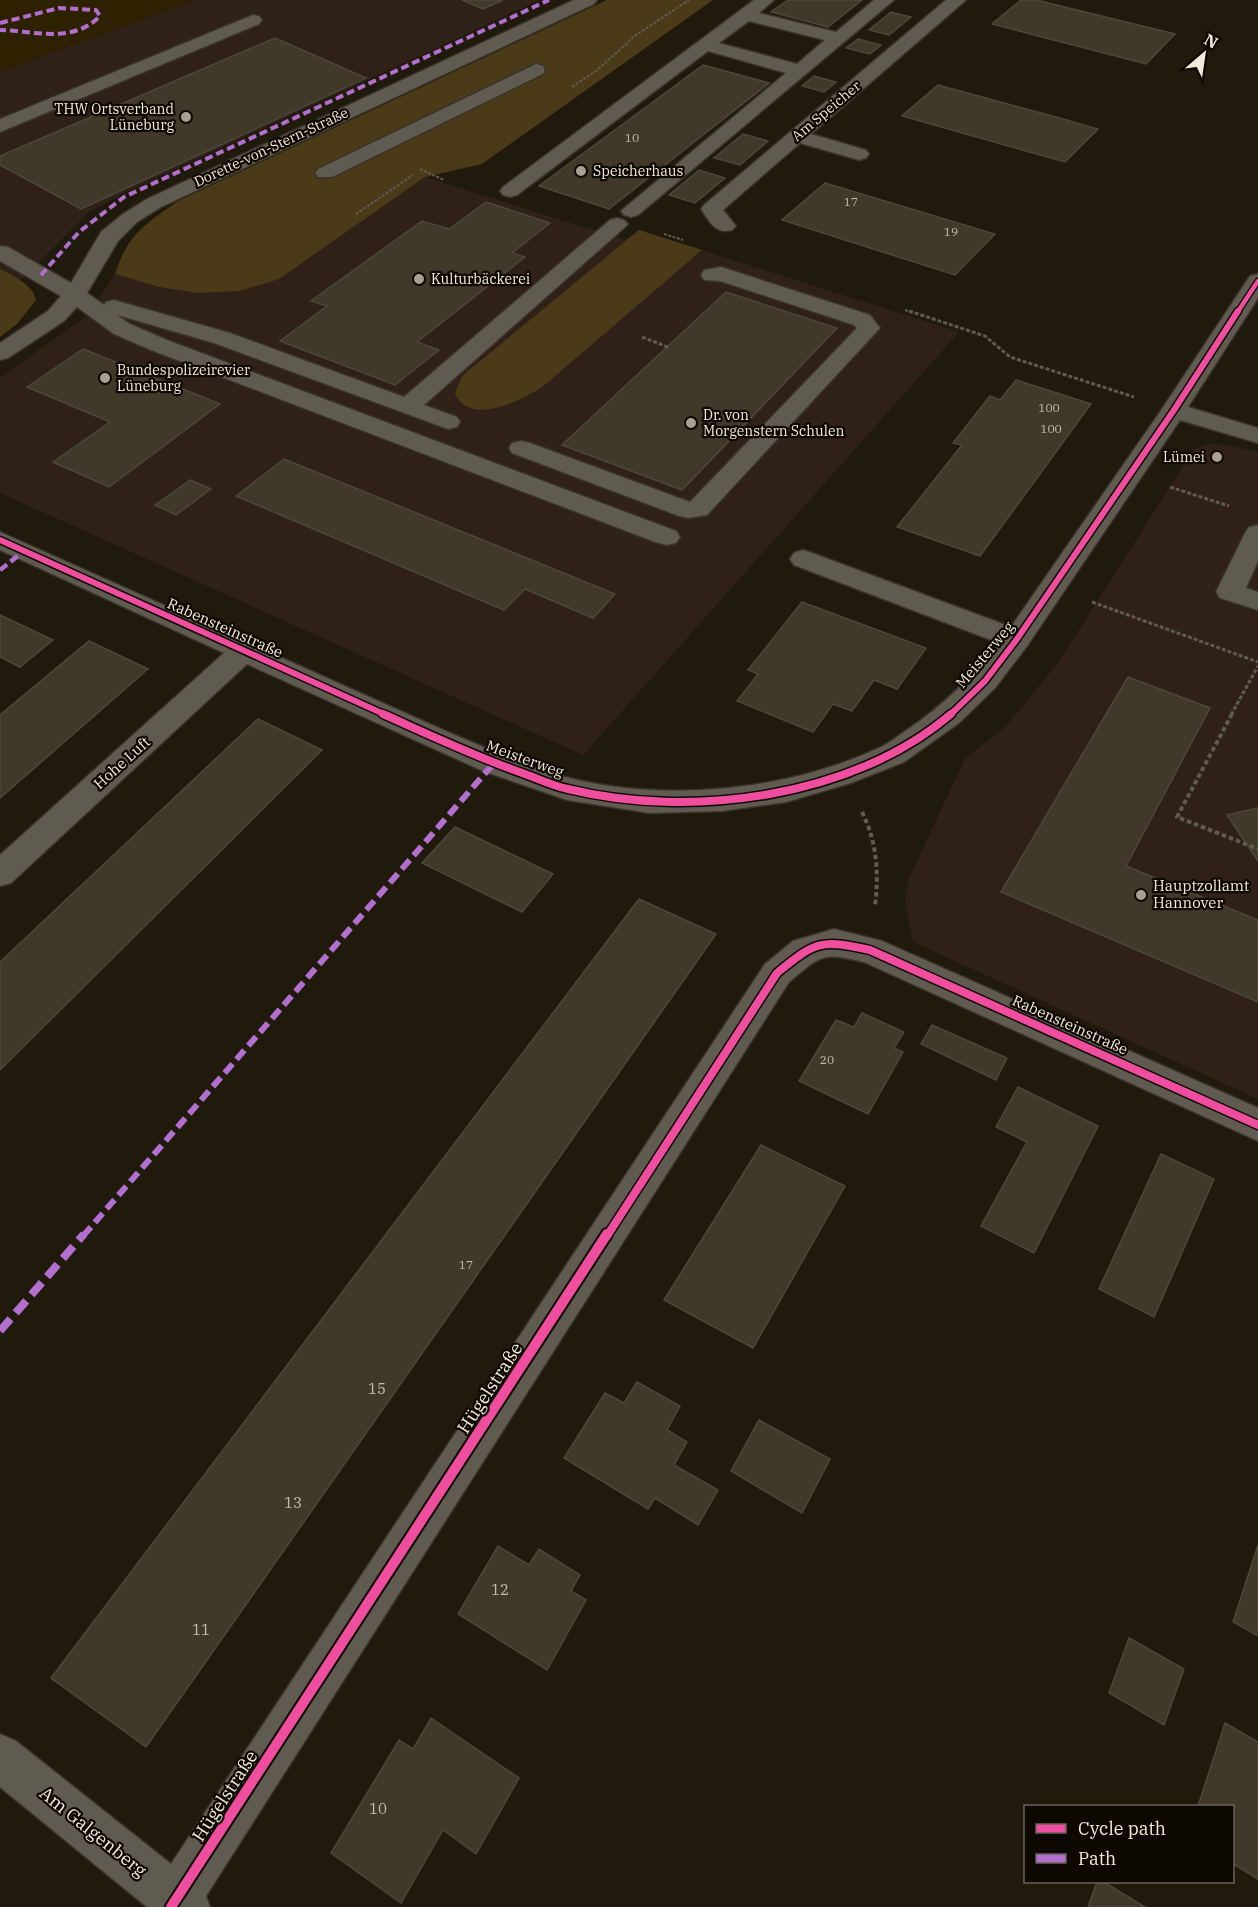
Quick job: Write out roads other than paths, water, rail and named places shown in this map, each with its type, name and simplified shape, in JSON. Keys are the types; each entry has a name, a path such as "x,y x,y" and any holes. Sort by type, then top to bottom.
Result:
{"street":[{"name":"Dorette-von-Stern-Straße","path":"0,353 56,316 75,295 109,237 130,218 177,191 588,0"},
{"path":"510,191 765,0"},
{"path":"408,406 624,218 798,70 885,0"},
{"name":"Am Speicher","path":"725,226 711,209 957,0"},
{"path":"747,15 838,38"},
{"path":"0,126 253,20"},
{"path":"705,45 798,70"},
{"path":"325,173 536,70"},
{"path":"415,80 471,102"},
{"path":"796,136 860,154"},
{"path":"0,252 75,295 122,329 159,345 667,537"},
{"path":"521,448 688,510 698,509 869,328 862,320 721,274 712,275"},
{"name":"Meisterweg","path":"440,740 494,763 567,789 650,802 722,800 786,791 840,775 893,754 949,716 985,681 1054,588 1258,281"},
{"path":"75,295 222,338 448,422"},
{"path":"1174,410 1258,436"},
{"path":"1258,533 1230,592 1258,601"},
{"name":"Rabensteinstraße","path":"0,540 440,740"},
{"path":"803,559 1017,639"},
{"name":"Hohe Luft","path":"0,874 244,651"},
{"name":"Hügelstraße","path":"178,1904 777,973 805,950 834,942 870,950"},
{"name":"Rabensteinstraße","path":"870,950 1258,1125"},
{"name":"Am Galgenberg","path":"0,1757 178,1904"}],"place":[{"name":"THW Ortsverband Lüneburg","path":"186,117"},
{"name":"Speicherhaus","path":"581,171"},
{"name":"Kulturbäckerei","path":"419,279"},
{"name":"Bundespolizeirevier Lüneburg","path":"105,378"},
{"name":"Dr. von Morgenstern Schulen","path":"691,423"},
{"name":"Lümei","path":"1217,457"},
{"name":"Hauptzollamt Hannover","path":"1141,895"}]}
